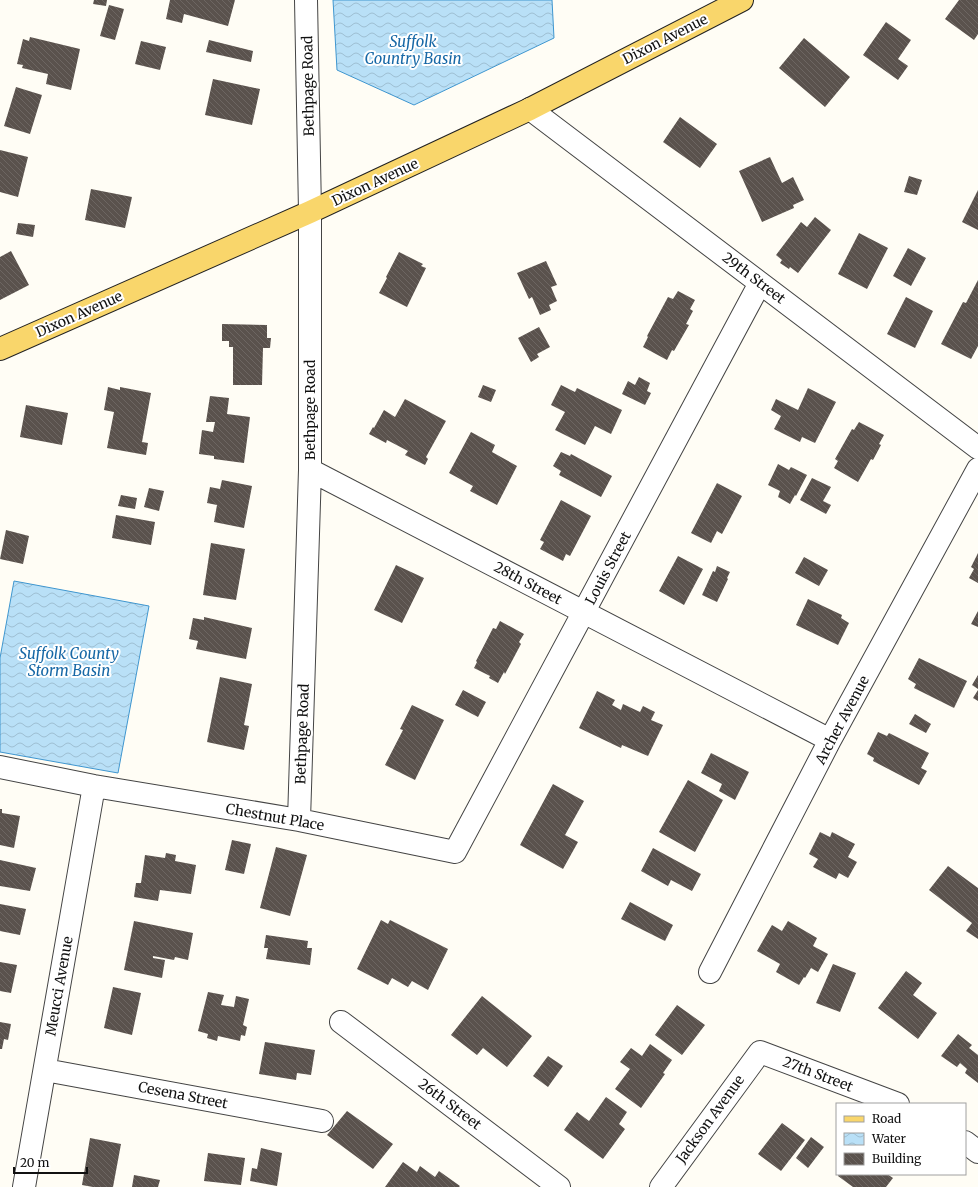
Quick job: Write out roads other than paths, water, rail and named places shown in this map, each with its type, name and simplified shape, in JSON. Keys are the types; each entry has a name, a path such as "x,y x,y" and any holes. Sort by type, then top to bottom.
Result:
{"main road":[{"name":"Dixon Avenue","path":"0,349 310,212 530,109 742,0"}],"street":[{"name":"Bethpage Road","path":"299,820 310,470 310,212 306,0"},
{"name":"29th Street","path":"530,109 978,448"},
{"name":"Louis Street","path":"455,852 760,283"},
{"name":"Archer Avenue","path":"710,972 830,740 978,469"},
{"name":"28th Street","path":"310,470 830,740"},
{"name":"Chestnut Place","path":"0,767 94,786 299,820 455,852"},
{"name":"Meucci Avenue","path":"24,1187 94,786"},
{"name":"26th Street","path":"341,1022 560,1187"},
{"name":"27th Street","path":"760,1052 895,1103"},
{"name":"Jackson Avenue","path":"661,1187 760,1052"},
{"name":"Cesena Street","path":"45,1070 322,1121"},
{"path":"966,1143 978,1152"}],"water":[{"name":"Suffolk Country Basin","path":"333,0 552,0 554,38 414,105 337,70"},
{"name":"Suffolk County Storm Basin","path":"14,581 149,606 118,773 0,752 0,658"}]}
